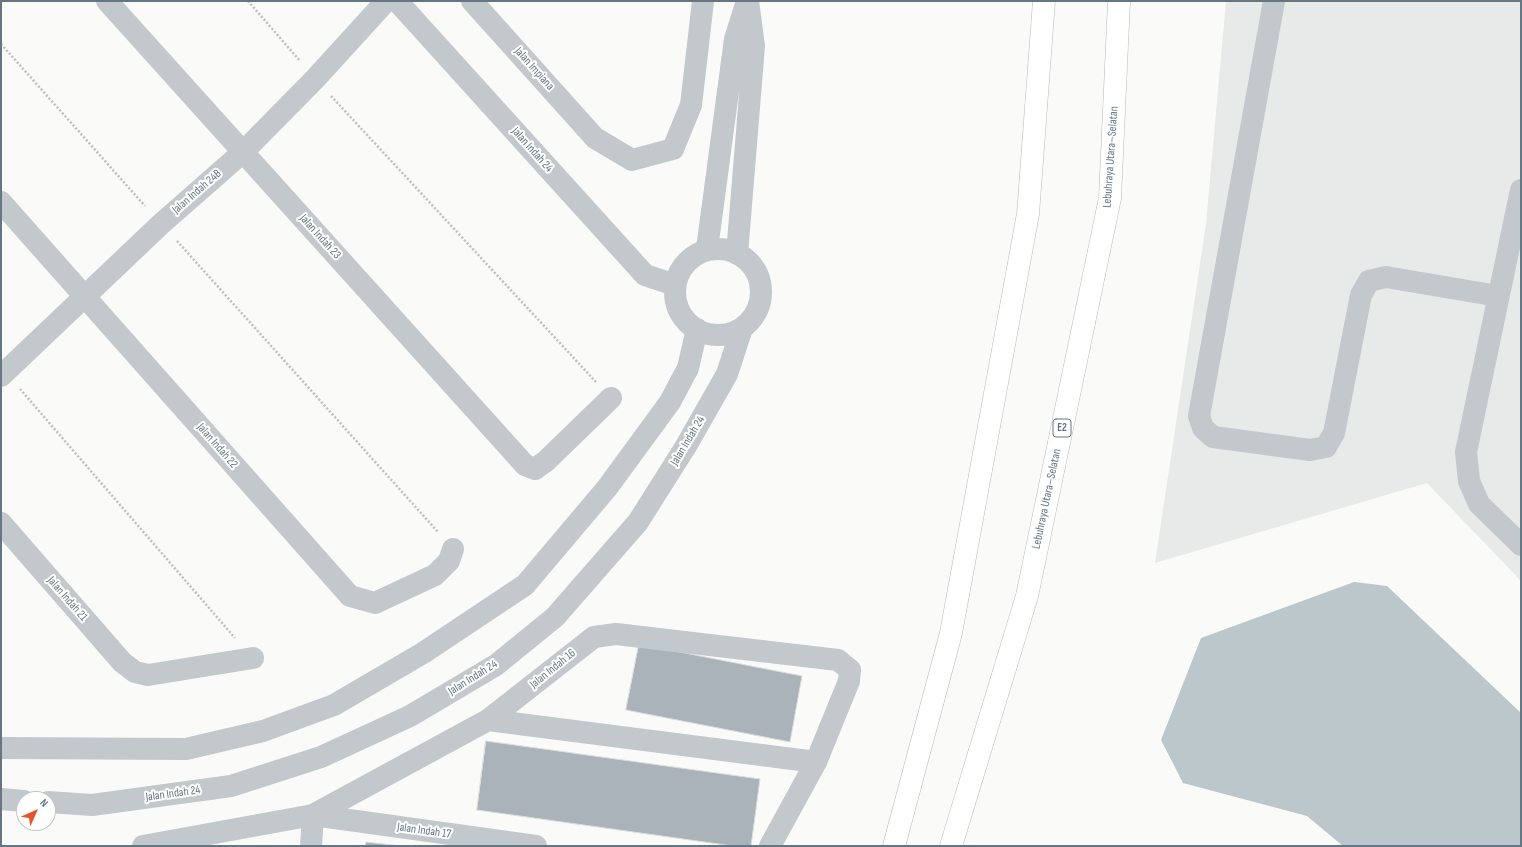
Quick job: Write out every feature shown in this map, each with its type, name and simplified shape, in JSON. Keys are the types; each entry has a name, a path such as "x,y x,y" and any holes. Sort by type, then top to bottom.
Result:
{"highway":[{"path":"894,846 951,633 1028,214 1044,1"},
{"name":"Lebuhraya Utara–Selatan","path":"951,846 1027,596 1110,198 1119,1"}],"street":[{"name":"Jalan Indah 23","path":"107,1 525,465 535,469 546,461 611,398"},
{"name":"Jalan Indah 24B","path":"3,374 161,224 243,152 315,79 386,1"},
{"name":"Jalan Indah 24","path":"397,1 645,275 675,285"},
{"name":"Jalan Impiana","path":"472,1 595,138 632,160 673,149 691,105 703,1"},
{"path":"707,249 735,39 748,1"},
{"path":"737,254 754,46 748,1"},
{"path":"1274,1 1200,416 1203,428 1214,437 1310,450 1326,447 1334,433 1361,295 1369,281 1386,277 1498,296"},
{"path":"1521,190 1466,452 1469,481 1479,504 1521,546"},
{"name":"Jalan Indah 22","path":"1,202 85,295 350,596 375,603 435,575 449,561 453,549"},
{"path":"707,249 728,250 748,261 755,271 760,283 760,296 757,308 751,319 742,328 731,333 719,335 708,334 687,322 680,313 676,302 675,285 677,277 684,264 694,255 707,249"},
{"name":"Jalan Indah 24","path":"56,803 92,805 231,786 321,757 376,732 410,716 496,665 555,618 638,522 686,446 727,374 742,328"},
{"path":"1,748 186,749 263,731 334,705 423,653 525,585 607,488 670,402 688,368 697,329"},
{"name":"Jalan Indah 21","path":"1,524 122,662 135,672 148,675 253,658"},
{"name":"Jalan Indah 16","path":"313,815 488,720 594,637 616,634 838,660 850,670 849,681 816,762"},
{"path":"488,720 816,762 770,846"},
{"path":"1,799 16,800"},
{"path":"143,846 192,842 313,815 311,846"},
{"name":"Jalan Indah 17","path":"313,815 536,846"}],"path":[{"path":"248,1 315,79 611,398"},
{"path":"1,44 453,549"},
{"path":"3,374 253,658"}],"shaded area":[{"path":"1226,1 1521,1 1521,581 1427,483 1155,563 1206,224"},
{"path":"1354,582 1387,586 1521,713 1521,846 1343,846 1307,816 1183,783 1161,740 1201,638"}],"building":[{"path":"639,644 802,676 790,742 626,710"},
{"path":"486,741 760,779 751,846 733,846 477,810"},
{"path":"366,842 401,846 366,846"}]}
